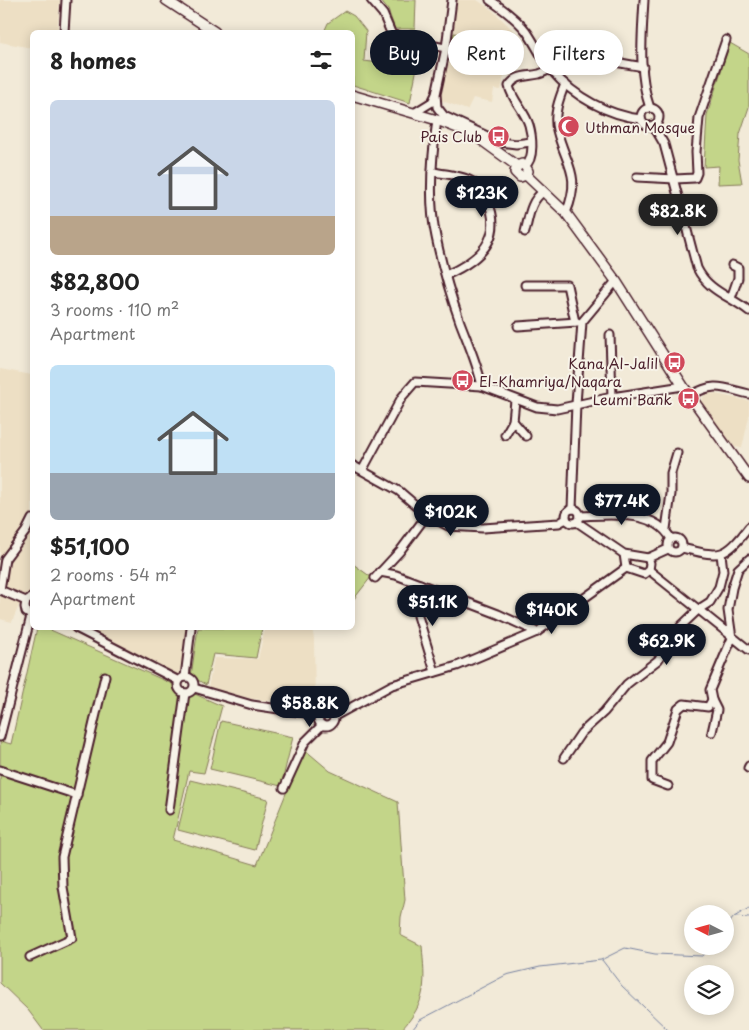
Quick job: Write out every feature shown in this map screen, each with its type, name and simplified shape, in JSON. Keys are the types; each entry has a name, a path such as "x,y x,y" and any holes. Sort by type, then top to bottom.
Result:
{"main road":[{"path":"166,0 212,30"},
{"path":"355,96 437,120 473,134 521,166 515,172 517,176 526,175 566,213 616,281 690,396 746,467 749,478"}],"street":[{"path":"64,30 66,0"},
{"path":"371,0 383,14 392,35 409,37 427,45 446,48"},
{"path":"414,113 432,102 436,94 446,48 452,0"},
{"path":"490,0 527,32 534,43"},
{"path":"644,0 641,44 642,67 645,94 650,108"},
{"path":"636,177 695,178 697,173 696,152 699,118 726,40"},
{"path":"623,64 642,67"},
{"path":"521,166 532,157 529,124 509,86 513,80 523,76 535,75"},
{"path":"556,75 565,84 609,112 641,119 645,124 652,125 657,122 658,114 650,108 644,110 641,119"},
{"path":"565,84 556,110 556,129 567,157 574,186 573,196 566,213"},
{"path":"436,94 437,107 444,116 500,142 516,144 531,142"},
{"path":"437,120 433,150 435,236 460,322 478,368 482,386"},
{"path":"652,125 664,144 698,268 703,279 711,287 749,311"},
{"path":"433,172 471,180 486,198 493,214 493,232 486,246 472,261 446,275"},
{"path":"524,232 533,203 536,197 543,192"},
{"path":"731,298 738,278 738,268 732,265"},
{"path":"518,326 578,322 616,281"},
{"path":"524,285 567,285 578,322 572,509"},
{"path":"610,336 612,397"},
{"path":"362,469 402,397 415,382 482,386 537,407 557,409 612,397 683,386"},
{"path":"690,396 704,388 715,386 749,394"},
{"path":"505,435 513,422 515,400"},
{"path":"513,422 526,436"},
{"path":"671,539 666,529 671,494 670,473 677,453"},
{"path":"355,466 399,492 427,515 448,526 483,528 559,523 566,519"},
{"path":"572,509 577,510 579,519 624,554 648,558 668,549"},
{"path":"566,519 567,512 572,509"},
{"path":"427,515 412,536 377,575 396,575 537,632"},
{"path":"566,519 571,523 579,519 622,515 648,520 666,529"},
{"path":"30,522 26,531 5,559 0,590 29,599 25,610 30,614"},
{"path":"668,549 674,553 682,548 713,556 721,554 736,544 749,527"},
{"path":"671,539 680,540 682,548"},
{"path":"668,549 667,544 671,539"},
{"path":"624,554 626,568"},
{"path":"564,758 581,734 604,712 627,684 658,660 681,626 699,609 710,602 719,587 723,571 721,554"},
{"path":"626,568 644,574 649,570 650,563 648,558"},
{"path":"712,732 717,710 710,690 732,638 728,610 732,588 738,569 749,559"},
{"path":"335,716 327,710 322,711 318,719 322,725 327,726 332,724 335,716 392,685 457,666 537,632 626,568"},
{"path":"649,570 749,650"},
{"path":"420,584 418,616 435,672"},
{"path":"0,737 30,624"},
{"path":"80,630 182,679 192,680 194,688"},
{"path":"185,693 179,689 191,630"},
{"path":"30,958 72,938 63,887 62,857 106,676"},
{"path":"185,693 194,688"},
{"path":"194,688 252,705 319,715"},
{"path":"168,810 185,693"},
{"path":"668,786 652,780 652,761 667,742 678,708 684,704 708,707 712,700"},
{"path":"284,788 305,742 322,725"},
{"path":"0,770 77,795"}],"shaded area":[{"path":"0,0 60,0 57,30 30,30 30,48 0,42"},
{"path":"456,0 477,0 492,10 513,30 452,30"},
{"path":"448,58 448,75 504,75 501,90 494,89 492,102 473,98 467,110 440,100"},
{"path":"0,369 30,375 30,610 19,605 12,622 0,619"},
{"path":"706,392 749,401 749,417 742,448 735,447 729,441 701,402"},
{"path":"68,630 189,630 177,684"},
{"path":"265,630 312,630 315,704 252,699 208,688 214,658 258,659"}],"green space":[{"path":"380,0 416,0 415,29 395,29 388,10"},
{"path":"345,11 354,16 366,31 364,61 370,62 370,75 415,75 410,103 355,86 355,30 325,30 328,23"},
{"path":"730,43 749,54 749,107 740,134 738,160 742,183 718,184 719,166 704,167 707,115"},
{"path":"355,565 371,577 355,597"},
{"path":"37,630 51,630 222,706 204,773 189,771 173,840 257,865 304,749 330,771 398,802 405,900 401,917 400,935 422,946 424,970 423,991 410,1020 401,1030 43,1030 28,1010 0,983 0,741 11,744"},
{"path":"198,630 262,630 256,658 213,654 206,685 191,676"},
{"path":"221,721 293,737 281,786 210,769"},
{"path":"190,780 268,799 255,850 178,830"}],"waterway":[{"path":"734,917 749,908"},
{"path":"735,917 749,918"},
{"path":"412,1030 420,1020 506,975 540,967 601,960 625,948 655,954 703,955"},
{"path":"602,960 622,986 668,1030"}],"place":[{"name":"Uthman Mosque","path":"569,127"},
{"name":"Pais Club","path":"498,136"},
{"name":"Kana Al-Jalil","path":"674,363"},
{"name":"El-Khamriya/Naqara","path":"463,381"},
{"name":"Leumi Bank","path":"688,399"}]}
